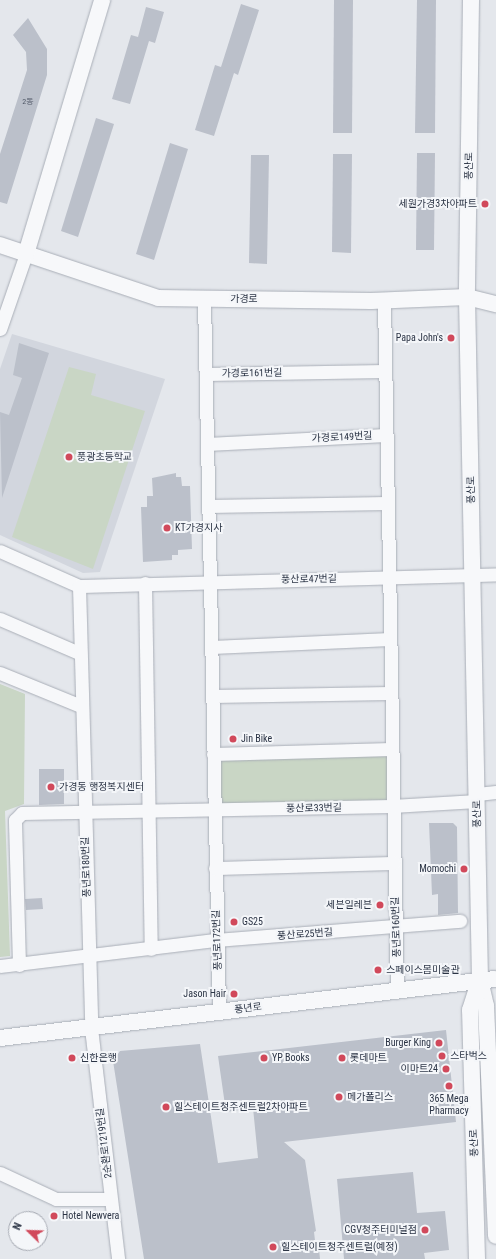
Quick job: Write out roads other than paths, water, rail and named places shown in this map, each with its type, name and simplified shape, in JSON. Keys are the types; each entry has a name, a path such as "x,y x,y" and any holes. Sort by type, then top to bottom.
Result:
{"street":[{"path":"0,329 26,254 102,0"},
{"name":"풍산로","path":"471,0 467,297 480,980 486,1006 496,1236"},
{"name":"가경로","path":"0,245 158,298 204,300 384,300 467,297 496,304"},
{"path":"204,300 209,581"},
{"name":"가경로149번길","path":"384,300 388,577"},
{"name":"가경로161번길","path":"206,374 385,371"},
{"name":"가경로149번길","path":"207,444 386,435"},
{"path":"208,506 387,503"},
{"name":"풍산로47번길","path":"0,551 79,586 209,581 496,574"},
{"name":"풍년로160번길","path":"388,577 397,990"},
{"name":"풍년로172번길","path":"209,581 212,647 216,940 219,1012"},
{"path":"145,583 150,810 151,949"},
{"name":"풍년로180번길","path":"79,586 79,653 91,1028"},
{"path":"0,619 79,653"},
{"path":"212,647 390,639"},
{"path":"0,673 81,706"},
{"path":"212,696 390,693"},
{"path":"213,754 391,749"},
{"name":"풍산로33번길","path":"84,812 392,806 477,798 496,792"},
{"path":"19,964 15,820 22,813 84,812"},
{"path":"215,868 394,863"},
{"name":"풍산로25번길","path":"0,966 88,957 216,940 460,921"},
{"name":"풍년로","path":"0,1038 496,979"},
{"name":"풍산로","path":"477,1259 470,1010 480,980"},
{"name":"2순환로1219번길","path":"91,1028 118,1259"},
{"path":"0,1173 56,1200 110,1199"}],"place":[{"name":"세원가경3차아파트","path":"485,204"},
{"name":"Papa John's","path":"451,338"},
{"name":"풍광초등학교","path":"69,457"},
{"name":"KT가경지사","path":"167,528"},
{"name":"Jin Bike","path":"233,739"},
{"name":"가경동 행정복지센터","path":"51,787"},
{"name":"Momochi","path":"464,869"},
{"name":"세븐일레븐","path":"380,905"},
{"name":"GS25","path":"234,922"},
{"name":"스페이스몸미술관","path":"378,970"},
{"name":"Jason Hair","path":"234,994"},
{"name":"Burger King","path":"439,1043"},
{"name":"스타벅스","path":"442,1056"},
{"name":"신한은행","path":"72,1058"},
{"name":"YP Books","path":"264,1058"},
{"name":"롯데마트","path":"342,1058"},
{"name":"이마트24","path":"446,1069"},
{"name":"365 Mega Pharmacy","path":"449,1086"},
{"name":"메가폴리스","path":"339,1097"},
{"name":"힐스테이트청주센트럴2차아파트","path":"166,1107"},
{"name":"Hotel Newvera","path":"54,1216"},
{"name":"CGV청주터미널점","path":"425,1230"},
{"name":"힐스테이트청주센트럴(예정)","path":"273,1247"}]}
